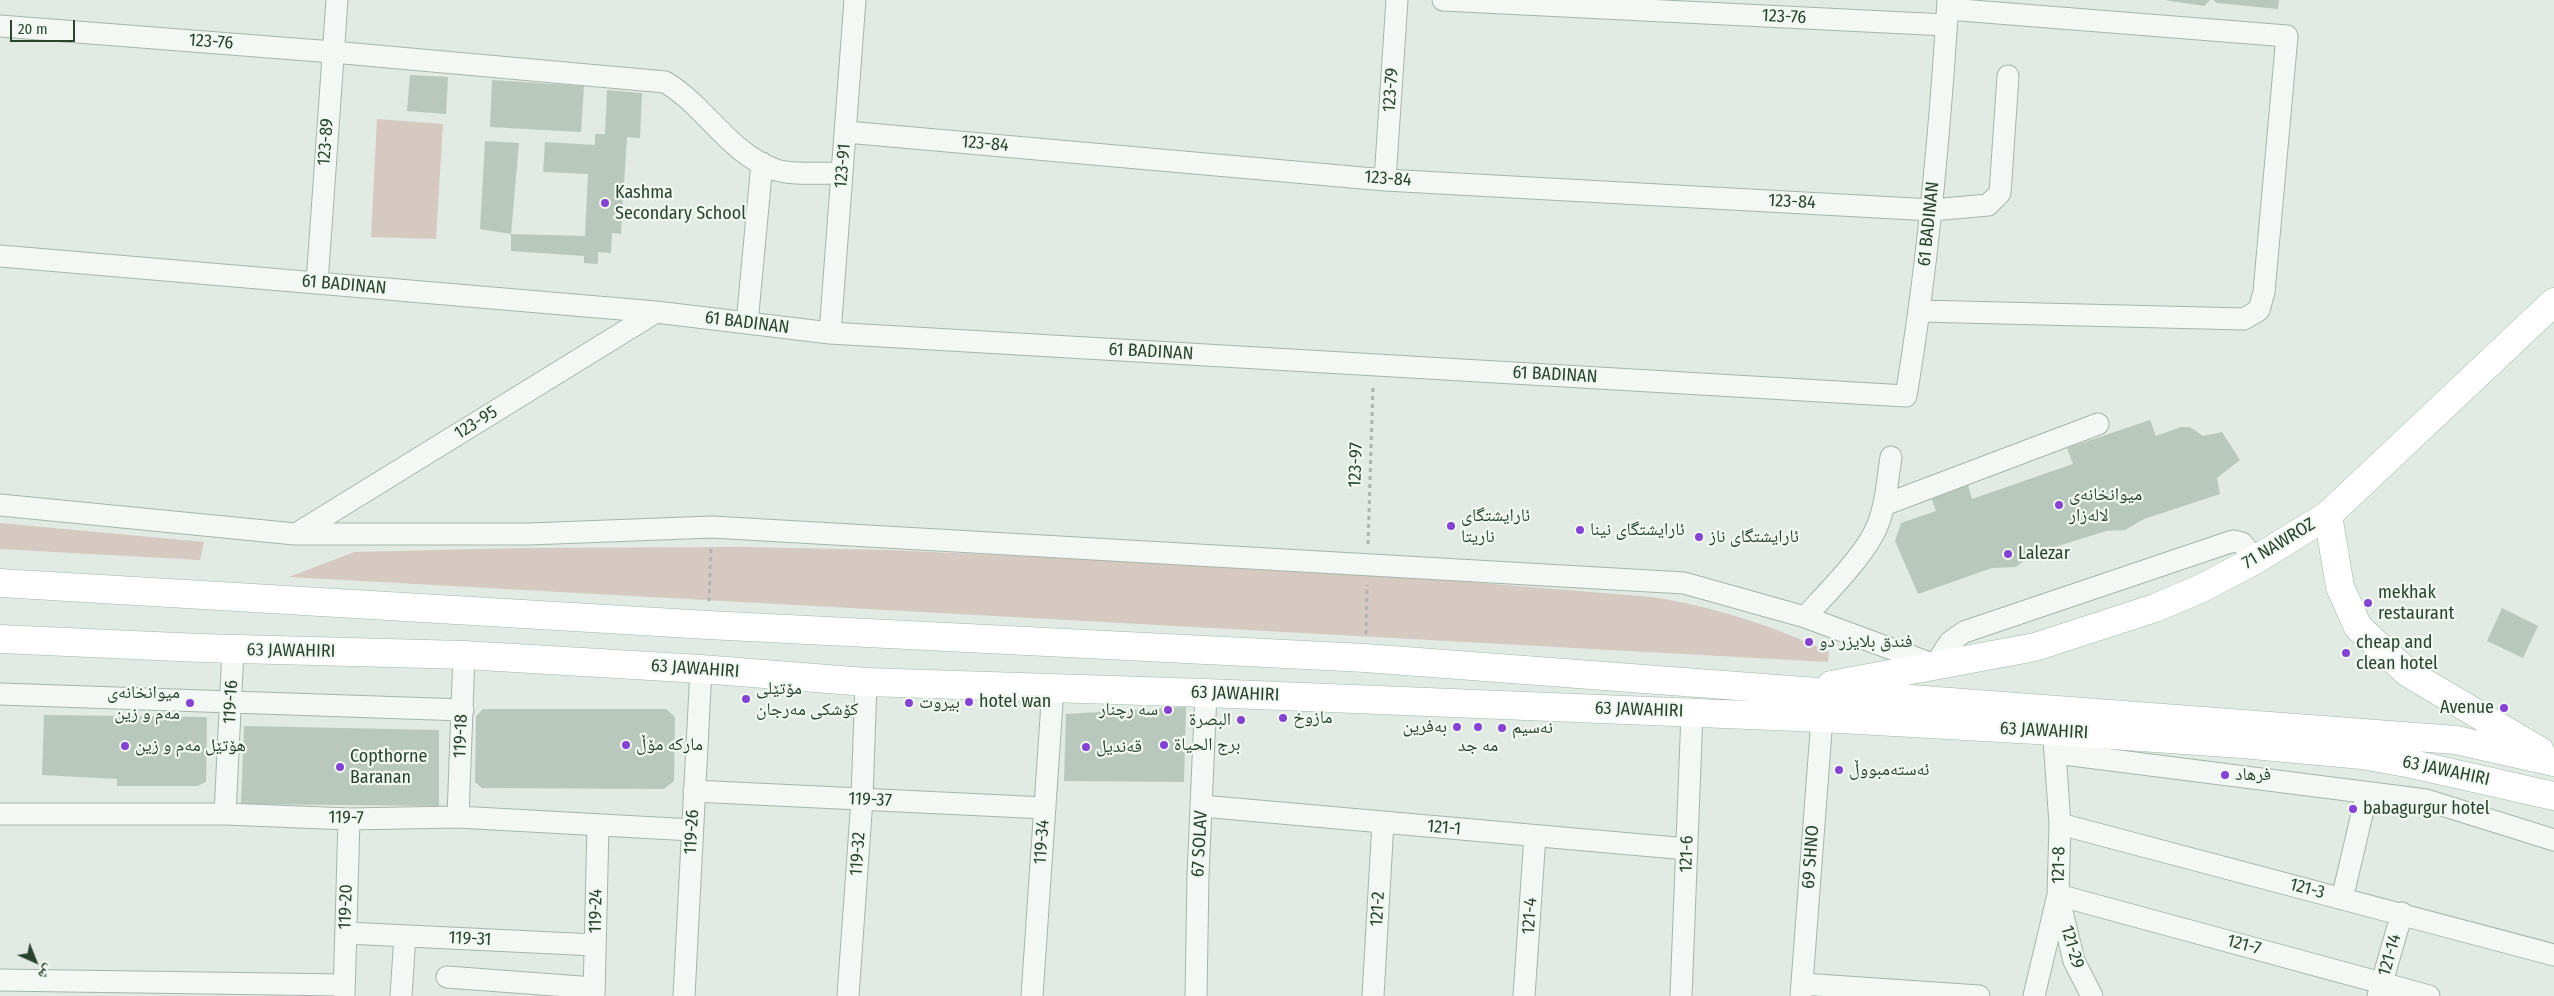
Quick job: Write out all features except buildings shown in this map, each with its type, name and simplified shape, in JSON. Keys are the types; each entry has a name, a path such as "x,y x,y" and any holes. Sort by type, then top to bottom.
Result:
{"main road":[{"name":"71 NAWROZ","path":"1796,691 2035,647 2098,628 2194,591 2256,560 2328,515 2499,351 2554,302"},
{"path":"2328,515 2340,587 2358,627 2408,673 2554,761"},
{"name":"63 JAWAHIRI","path":"0,583 708,625 1365,658 1796,691 1924,713 2055,742 2242,744 2362,755 2431,768 2554,796"},
{"name":"63 JAWAHIRI","path":"0,639 233,649 464,655 701,669 866,682 1206,693 1822,718 1924,713 2456,740 2554,761"}],"street":[{"name":"123-89","path":"317,283 337,0"},
{"name":"123-91","path":"830,333 855,0"},
{"name":"123-79","path":"1385,180 1396,0"},
{"name":"123-76","path":"1443,0 1947,11 2287,36 2266,272 2259,310 2244,319 1920,311"},
{"name":"61 BADINAN","path":"0,256 656,312 830,333 1906,396 1920,311 1932,210 1947,11"},
{"name":"123-76","path":"0,26 332,52 665,82 680,91 749,157 778,171 842,173"},
{"name":"123-84","path":"846,132 1385,180 1932,210 1988,205 2000,193 2008,76"},
{"path":"747,323 762,163"},
{"name":"123-95","path":"296,534 656,312"},
{"path":"1884,505 2098,424"},
{"path":"1805,616 1840,580 1874,533 1884,505 1891,457"},
{"path":"0,505 296,534 529,534 712,527 1684,583 1805,616 1935,665 1950,642 1964,632 2233,541 2242,543 2256,560"},
{"name":"119-16","path":"225,814 233,649"},
{"name":"119-18","path":"458,817 464,655"},
{"name":"119-26","path":"684,996 701,669"},
{"name":"119-32","path":"848,996 862,799 866,682"},
{"name":"119-34","path":"1032,996 1053,688"},
{"name":"67 SOLAV","path":"1196,996 1198,875 1206,693"},
{"path":"0,694 463,710"},
{"name":"121-6","path":"1681,996 1692,713"},
{"name":"69 SHNO","path":"1801,990 1822,718"},
{"path":"2055,742 2426,800 2554,840"},
{"name":"121-8","path":"2034,996 2058,895 2060,824 2055,742"},
{"name":"119-37","path":"694,791 1045,808"},
{"path":"2342,899 2367,792"},
{"name":"121-1","path":"1202,806 1687,850"},
{"name":"119-7","path":"0,814 225,814 349,818 458,817 692,830"},
{"name":"119-20","path":"344,991 349,818"},
{"name":"121-2","path":"1373,996 1382,822"},
{"name":"121-3","path":"2060,824 2342,899 2402,913 2554,956"},
{"name":"119-24","path":"594,992 598,825"},
{"name":"121-4","path":"1524,996 1534,836"},
{"name":"121-7","path":"2058,895 2380,989 2429,996"},
{"name":"121-29","path":"2058,895 2074,961 2092,996"},
{"name":"121-14","path":"2380,989 2402,913"},
{"name":"119-31","path":"346,933 595,945"},
{"path":"401,996 405,936"},
{"path":"447,977 594,992"},
{"path":"0,980 344,991"},
{"path":"1801,990 1979,996"}],"path":[{"name":"123-97","path":"1365,658 1373,365"},
{"path":"708,625 712,527"}],"shaded area":[{"path":"377,119 443,124 436,239 371,237"},
{"path":"0,523 204,542 200,560 0,549"},
{"path":"742,547 888,550 1323,570 1652,597 1742,618 1786,634 1829,652 1828,662 289,577 354,552 523,548"}],"place":[{"name":"Kashma Secondary School","path":"605,203"},
{"name":"میوانخانەی لالەزار","path":"2059,505"},
{"name":"ئارایشتگای ناریتا","path":"1451,526"},
{"name":"ئارایشتگای نینا","path":"1580,530"},
{"name":"ئارایشتگای ناز","path":"1699,537"},
{"name":"Lalezar","path":"2008,554"},
{"name":"mekhak restaurant","path":"2368,603"},
{"name":"فندق بلايزر دو","path":"1809,642"},
{"name":"cheap and clean hotel","path":"2346,653"},
{"name":"مۆتێلی کۆشکی مەرجان","path":"746,699"},
{"name":"hotel wan","path":"969,702"},
{"name":"میوانخانەی مەم و زین","path":"190,703"},
{"name":"بیروت","path":"909,703"},
{"name":"Avenue","path":"2504,708"},
{"name":"سه رچنار","path":"1168,710"},
{"name":"مازوخ","path":"1283,718"},
{"name":"البصرة","path":"1241,720"},
{"name":"بەفرین","path":"1457,727"},
{"name":"مه جد","path":"1478,727"},
{"name":"نەسیم","path":"1502,728"},
{"name":"مارکە مۆڵ","path":"626,745"},
{"name":"برج الحياة","path":"1164,745"},
{"name":"هۆتێل مەم و زین","path":"125,746"},
{"name":"قەندیل","path":"1086,747"},
{"name":"Copthorne Baranan","path":"340,767"},
{"name":"ئەستەمبووڵ","path":"1839,770"},
{"name":"فرهاد","path":"2225,775"},
{"name":"babagurgur hotel","path":"2353,809"}]}
